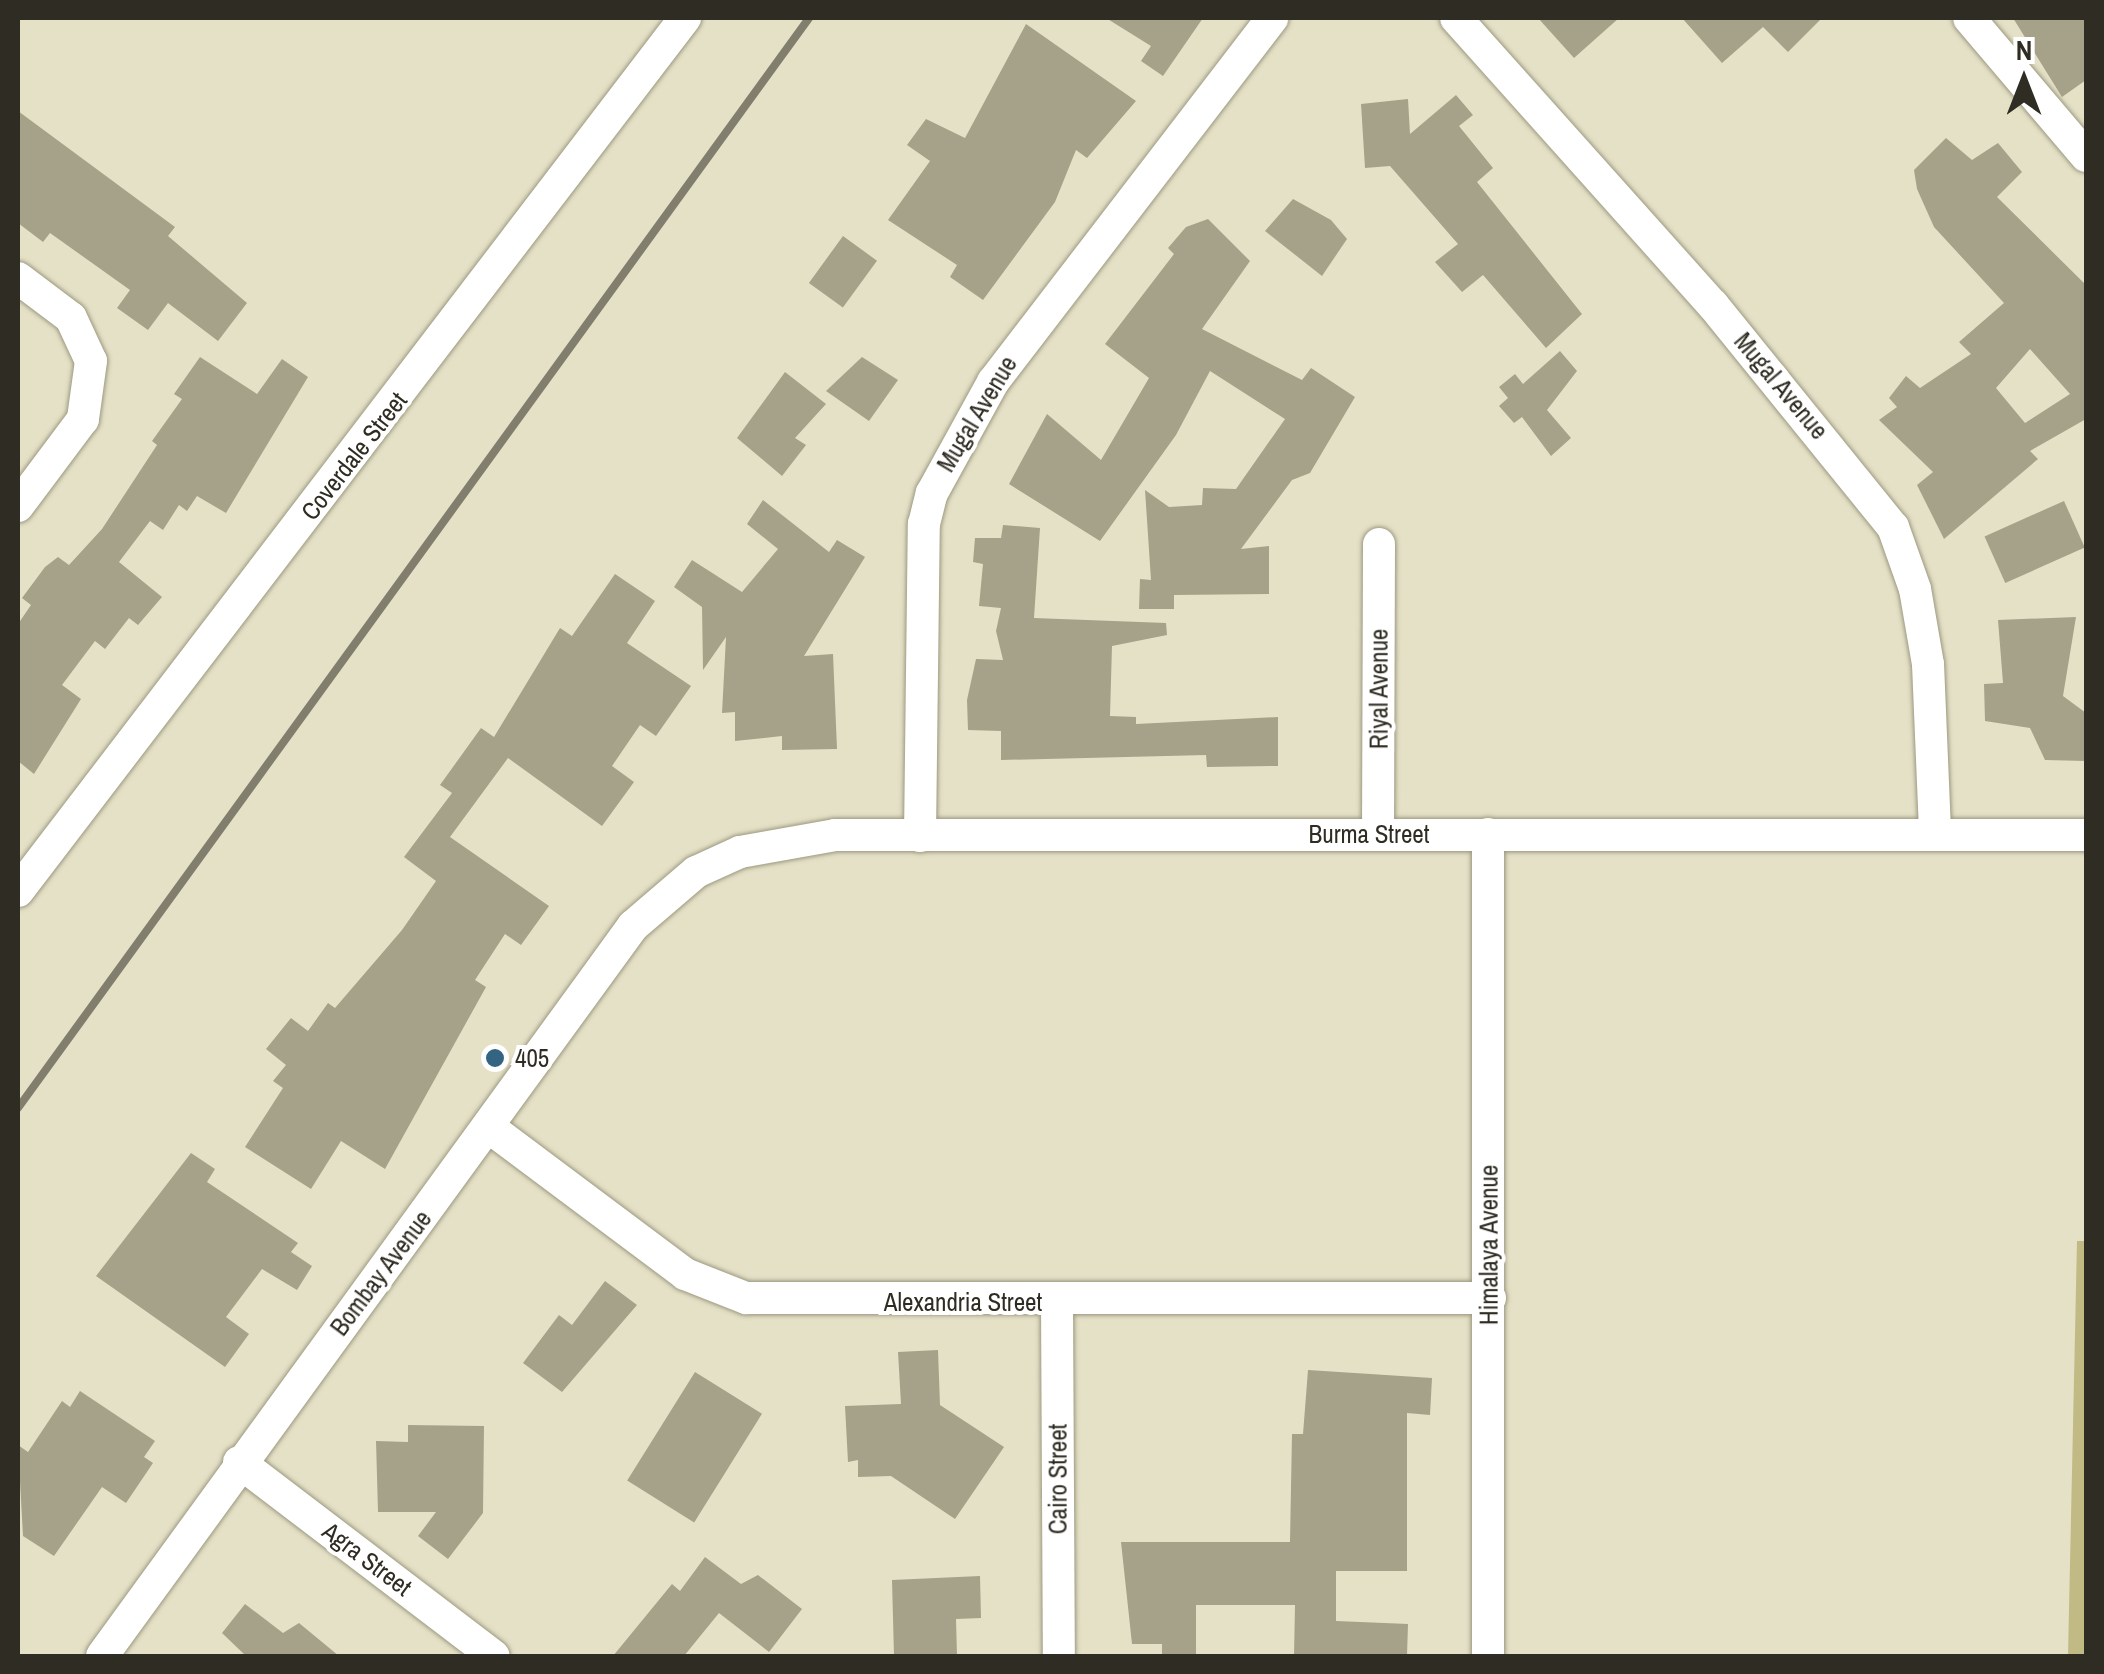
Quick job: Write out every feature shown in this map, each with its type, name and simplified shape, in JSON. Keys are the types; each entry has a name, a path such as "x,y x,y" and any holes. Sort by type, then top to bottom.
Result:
{"street":[{"name":"Coverdale Street","path":"18,892 685,18"},
{"name":"Mugal Avenue","path":"920,836 924,524 943,466 992,382 1272,18"},
{"name":"Mugal Avenue","path":"1456,18 1712,305 1892,527 1915,588 1928,664 1935,833"},
{"path":"1969,18 2086,156"},
{"path":"18,278 70,318 91,361 83,419 18,506"},
{"name":"Riyal Avenue","path":"1378,833 1380,544"},
{"name":"Burma Street","path":"667,896 696,872 771,842 920,836 1378,833 2086,835"},
{"name":"Himalaya Avenue","path":"1488,834 1488,1656"},
{"name":"Bombay Avenue","path":"102,1656 239,1462 490,1128 626,935 667,896"},
{"name":"Alexandria Street","path":"490,1128 684,1274 746,1298 1057,1302 1490,1298"},
{"name":"Cairo Street","path":"1057,1302 1059,1656"},
{"name":"Agra Street","path":"239,1462 494,1656"}],"shaded area":[{"path":"2077,1241 2086,1241 2086,1656 2068,1656"}],"building":[{"path":"1106,18 1203,18 1163,76 1141,61 1151,46"},
{"path":"1538,18 1619,18 1574,58"},
{"path":"1682,18 1822,18 1788,52 1763,27 1722,63"},
{"path":"2013,18 2086,18 2086,80 2062,97"},
{"path":"1026,24 1136,101 1087,158 1076,150 1055,202 983,300 950,277 957,265 888,220 930,161 907,145 926,119 965,138"},
{"path":"1456,95 1473,115 1459,126 1493,168 1477,182 1582,314 1546,348 1483,275 1462,292 1435,262 1458,244 1390,166 1365,168 1361,104 1408,99 1410,134"},
{"path":"18,111 175,227 168,236 247,303 218,341 168,303 148,330 117,308 130,290 50,233 43,242 18,223"},
{"path":"1946,138 1972,160 1998,143 2022,172 1997,197 2086,285 2086,419 2030,451 2038,459 1944,539 1917,485 1933,472 1879,420 1897,407 1889,398 1906,376 1920,388 1971,354 1959,342 2004,303 1934,227 1917,189 1914,170","holes":["2030,349 2070,394 2025,423 1996,388"]},
{"path":"1293,199 1331,220 1347,239 1322,276 1265,231"},
{"path":"1208,219 1250,261 1202,329 1302,380 1311,368 1355,397 1310,473 1292,480 1241,549 1269,546 1269,594 1174,595 1174,609 1139,609 1140,579 1151,580 1145,490 1169,507 1202,505 1203,488 1236,489 1285,419 1210,371 1176,435 1100,541 1009,484 1047,414 1101,460 1149,378 1105,344 1174,254 1168,248 1186,227"},
{"path":"843,236 877,261 843,308 809,283"},
{"path":"1560,351 1577,371 1547,410 1571,438 1551,456 1522,417 1514,423 1499,406 1508,398 1499,387 1515,374 1523,384"},
{"path":"200,357 257,394 282,359 308,377 226,513 197,496 187,511 179,505 163,530 150,521 119,562 162,597 138,625 129,618 105,649 95,641 62,685 81,699 34,774 18,761 18,624 31,605 22,598 45,567 58,557 69,565 102,529 157,445 152,441 182,399 174,394"},
{"path":"862,357 898,380 869,421 826,391"},
{"path":"785,372 826,404 795,438 806,445 782,476 737,438"},
{"path":"763,500 829,552 837,540 865,557 804,656 833,654 837,749 782,750 782,736 735,741 735,712 722,713 726,637 703,670 702,607 674,587 692,560 742,592 778,549 747,524"},
{"path":"2064,501 2085,548 2005,583 1985,536"},
{"path":"1003,525 1040,528 1034,618 1166,623 1167,635 1112,646 1110,716 1136,717 1136,724 1278,717 1278,766 1207,767 1206,755 1001,760 1001,731 968,730 967,700 976,659 1003,660 996,631 1001,608 979,606 983,564 973,562 975,538 1001,538"},
{"path":"615,574 655,601 627,643 691,686 656,736 640,725 612,766 634,782 602,826 508,758 450,837 549,906 521,945 505,934 475,980 486,987 385,1169 341,1141 311,1189 245,1147 283,1088 273,1081 286,1065 266,1049 291,1018 308,1031 328,1003 335,1008 402,930 436,881 404,857 452,793 440,785 481,728 494,737 560,628 572,636"},
{"path":"2076,617 2063,696 2086,713 2086,761 2045,760 2030,728 1985,721 1984,684 2003,683 1998,620"},
{"path":"191,1153 215,1169 207,1182 298,1243 291,1252 312,1266 297,1290 262,1269 226,1317 249,1334 225,1367 96,1276"},
{"path":"605,1281 637,1305 562,1392 523,1363 559,1315 572,1325"},
{"path":"938,1350 940,1405 1004,1447 955,1519 891,1476 858,1477 858,1460 848,1462 845,1406 901,1404 898,1352"},
{"path":"1308,1370 1432,1378 1430,1415 1407,1413 1407,1571 1336,1571 1336,1621 1408,1624 1407,1656 1294,1656 1295,1605 1196,1605 1196,1656 1162,1656 1162,1644 1132,1644 1121,1542 1290,1542 1292,1434 1303,1434"},
{"path":"695,1372 762,1414 694,1522 627,1481"},
{"path":"80,1391 155,1441 144,1457 153,1463 126,1503 102,1487 54,1556 23,1536 18,1445 28,1452 62,1401 70,1407"},
{"path":"408,1425 484,1426 483,1513 448,1559 418,1536 436,1512 378,1512 376,1441 408,1442"},
{"path":"705,1557 741,1584 758,1575 802,1609 769,1652 719,1613 684,1656 613,1656 672,1584 680,1591"},
{"path":"980,1576 981,1618 956,1619 957,1656 894,1656 892,1580"},
{"path":"245,1604 283,1633 299,1623 339,1656 246,1656 222,1633"}],"railway":[{"path":"18,1108 809,18"}],"place":[{"name":"405","path":"495,1058"}]}
